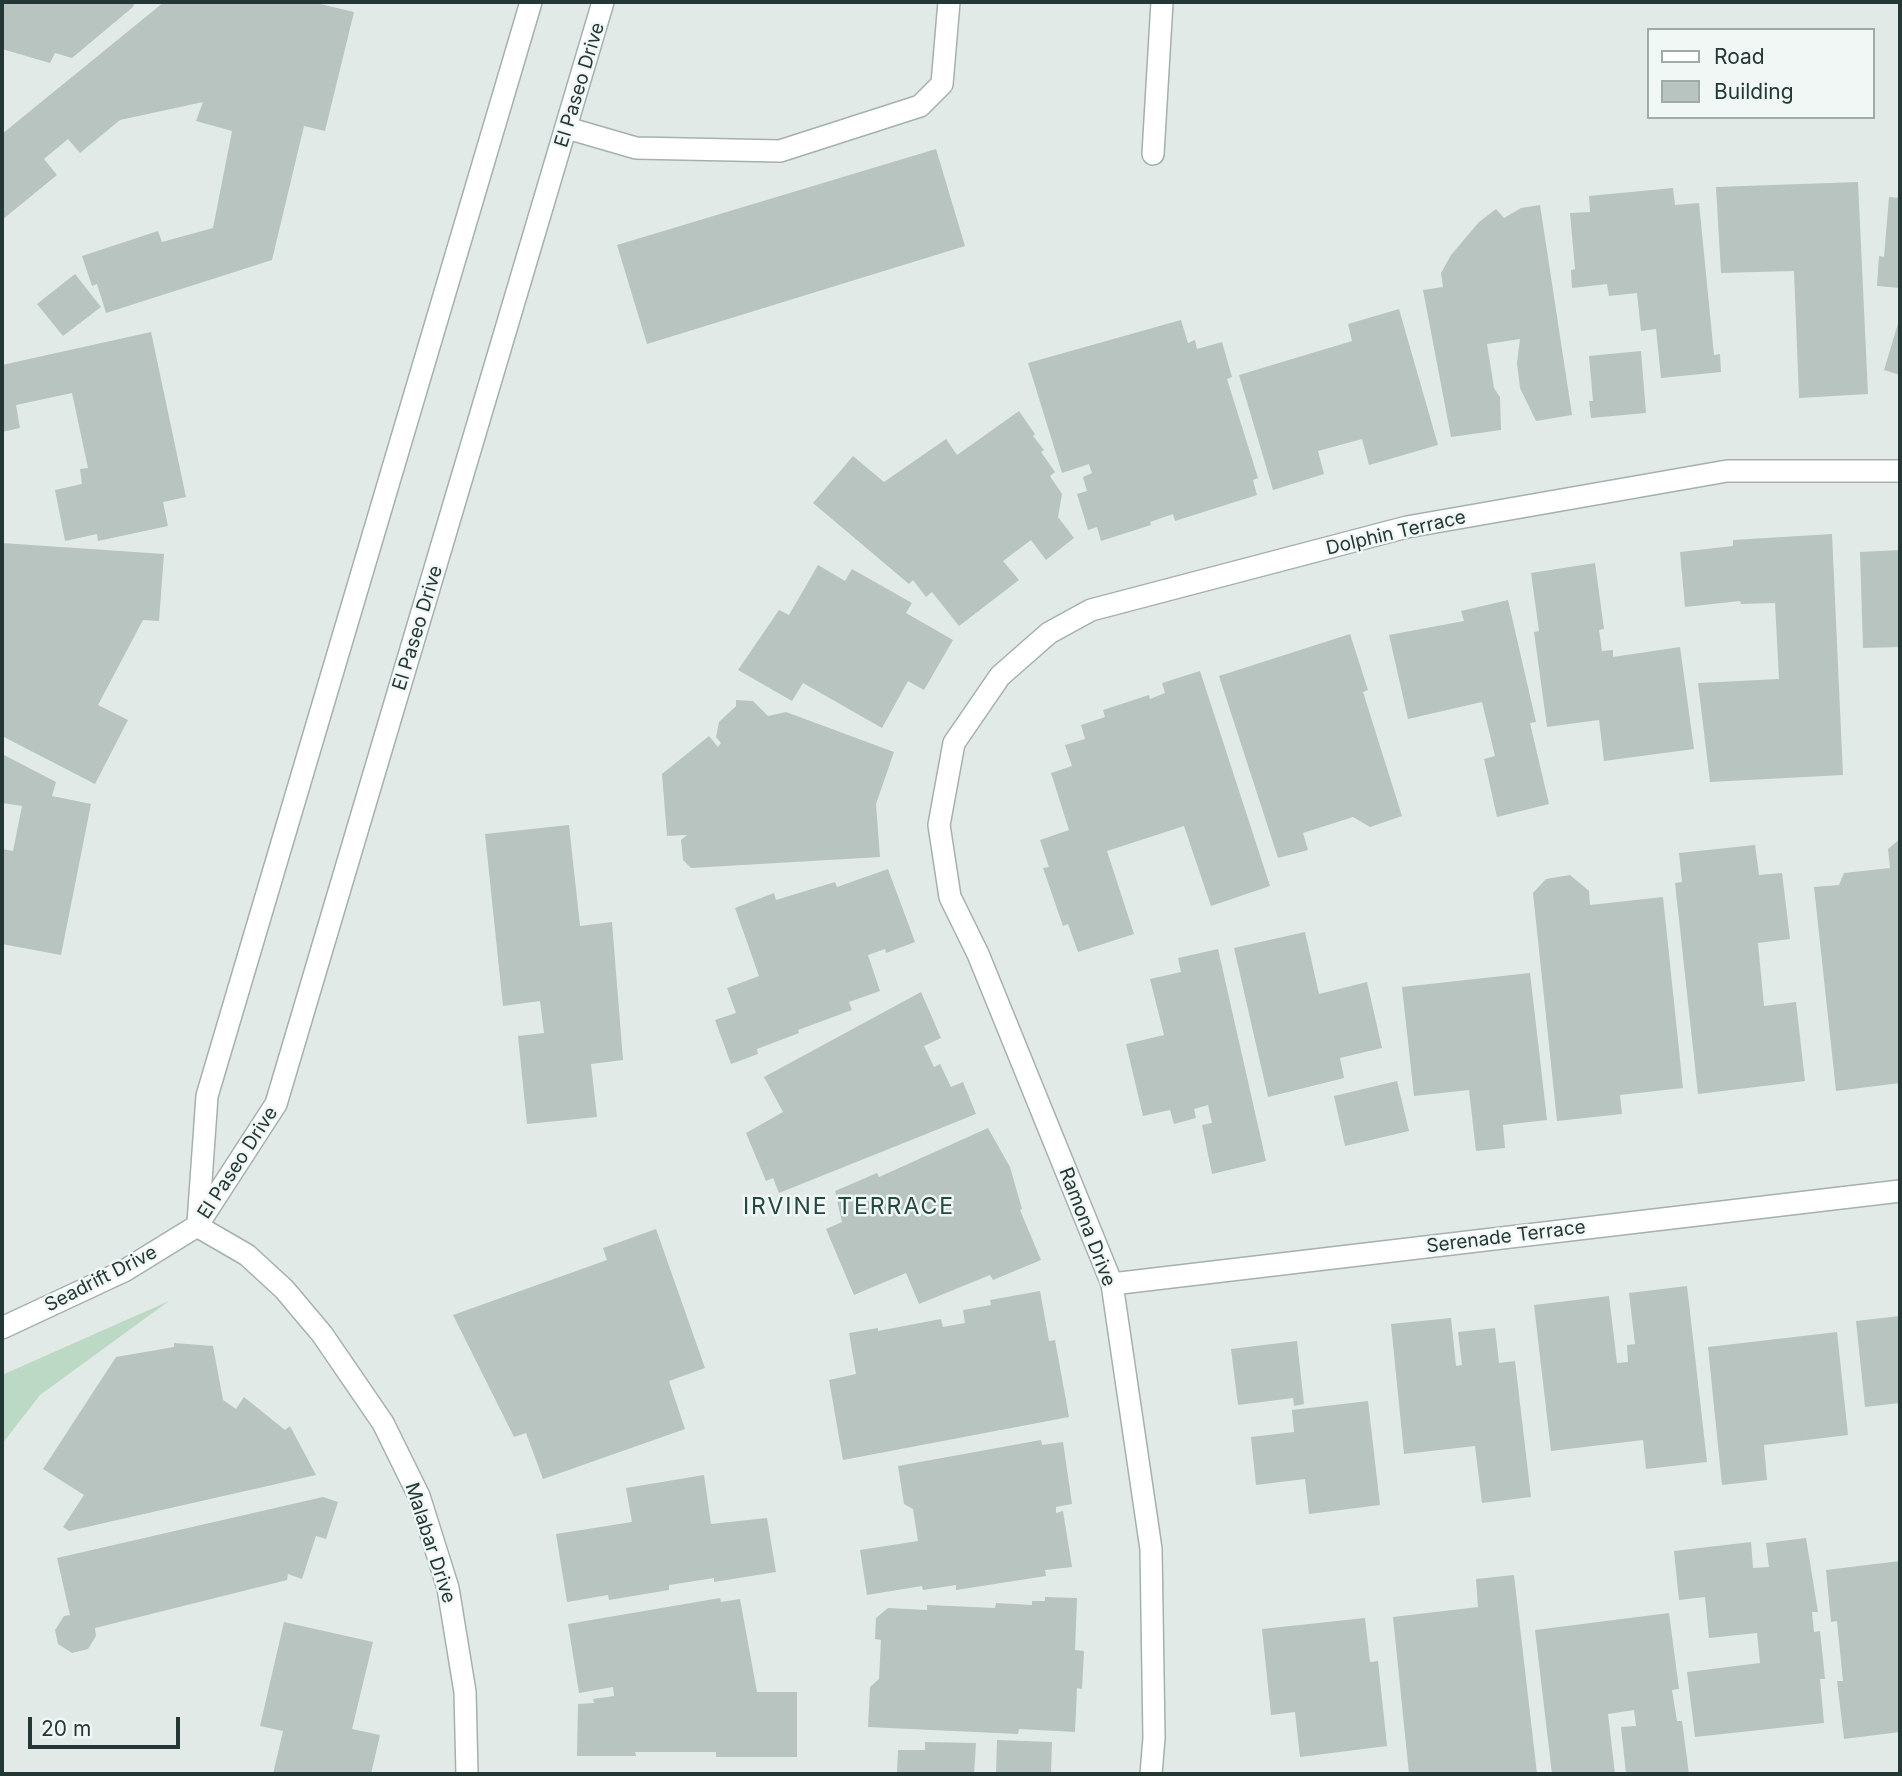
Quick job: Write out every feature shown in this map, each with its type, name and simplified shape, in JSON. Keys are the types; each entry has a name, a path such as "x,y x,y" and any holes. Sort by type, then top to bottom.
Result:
{"street":[{"name":"El Paseo Drive","path":"197,1226 207,1096 531,2"},
{"name":"El Paseo Drive","path":"197,1226 276,1104 603,2"},
{"path":"566,128 636,148 780,151 920,106 942,84 949,2"},
{"path":"1153,154 1162,2"},
{"name":"Dolphin Terrace","path":"954,743 1000,676 1049,633 1091,610 1407,527 1727,471 1900,471"},
{"name":"Ramona Drive","path":"954,743 940,825 950,897 978,954 1112,1284 1151,1549 1154,1738 1151,1774"},
{"name":"Serenade Terrace","path":"1112,1284 1900,1191"},
{"name":"Seadrift Drive","path":"2,1328 124,1271 197,1226"},
{"name":"Malabar Drive","path":"197,1226 247,1255 284,1289 321,1334 383,1423 419,1496 448,1588 466,1692 467,1774"}],"green space":[{"path":"169,1301 40,1395 2,1444 2,1375"}],"building":[{"path":"2,2 135,2 133,7 72,58 55,53 50,63 2,49"},
{"path":"164,2 312,2 354,12 325,131 304,126 272,260 106,313 97,284 92,286 82,256 158,231 162,242 213,228 232,131 196,121 203,102 120,120 80,153 68,139 44,159 57,175 2,220 2,134"},
{"path":"936,149 965,246 647,344 617,245"},
{"path":"1858,182 1868,394 1799,398 1794,271 1721,273 1716,187"},
{"path":"1673,188 1675,205 1699,203 1714,355 1720,354 1721,372 1661,378 1656,329 1641,331 1637,293 1609,296 1607,284 1572,288 1571,270 1575,269 1570,213 1590,212 1589,196"},
{"path":"1889,197 1900,198 1900,288 1877,286 1879,256 1884,257"},
{"path":"1540,205 1572,415 1536,421 1520,388 1517,363 1520,339 1487,344 1494,388 1500,397 1501,430 1451,437 1423,290 1443,287 1441,273 1451,255 1479,222 1496,209 1504,218 1521,208"},
{"path":"75,274 101,307 63,336 37,304"},
{"path":"1399,309 1438,445 1369,465 1362,439 1318,451 1324,474 1273,490 1239,375 1352,341 1348,324"},
{"path":"1900,317 1900,375 1884,370"},
{"path":"1181,320 1188,343 1195,340 1197,349 1222,342 1232,377 1227,379 1258,478 1253,480 1257,495 1175,521 1173,514 1150,522 1151,525 1101,541 1097,527 1088,530 1077,494 1087,491 1083,477 1092,473 1089,464 1062,473 1028,363"},
{"path":"151,332 186,497 163,502 168,526 98,541 97,534 65,541 55,490 82,484 80,469 88,468 72,393 16,405 20,428 2,432 2,365"},
{"path":"1641,351 1646,413 1591,418 1589,401 1593,401 1589,356"},
{"path":"1019,411 1055,472 1050,476 1062,494 1058,517 1074,538 1046,560 1031,540 1003,561 1019,580 959,626 932,592 926,597 913,580 909,584 813,503 853,456 884,482 946,439 957,455"},
{"path":"1832,534 1843,775 1710,782 1698,683 1779,679 1775,603 1741,604 1740,601 1685,607 1680,552 1733,546 1733,540"},
{"path":"2,543 164,554 159,621 143,620 98,705 128,720 95,784 2,736"},
{"path":"1900,550 1900,647 1863,648 1860,552"},
{"path":"1595,563 1604,629 1599,630 1602,651 1613,650 1613,657 1680,647 1694,749 1604,761 1599,720 1547,727 1534,632 1539,631 1531,573"},
{"path":"818,565 845,581 852,569 912,603 906,613 953,640 924,690 908,681 882,728 803,683 792,701 738,670 779,610 789,615"},
{"path":"1508,600 1536,722 1530,723 1549,804 1497,817 1484,759 1495,756 1482,702 1408,719 1389,635 1464,621 1461,611"},
{"path":"1350,634 1368,690 1363,692 1402,816 1370,827 1353,817 1303,833 1308,850 1278,858 1219,676"},
{"path":"1200,671 1270,886 1211,906 1184,826 1107,851 1134,934 1078,952 1068,924 1063,926 1043,868 1049,867 1040,840 1069,830 1051,773 1072,766 1065,745 1085,739 1081,725 1105,717 1103,710 1149,695 1150,699 1165,693 1162,683"},
{"path":"736,700 753,701 768,716 786,712 894,752 876,804 880,857 691,868 683,860 681,840 687,835 667,836 662,774 709,736 718,747 721,743 716,737 719,722 736,706"},
{"path":"2,754 56,782 52,796 91,804 61,955 2,944 2,849 13,851 22,806 2,803"},
{"path":"569,825 580,926 612,922 623,1060 591,1064 597,1117 527,1124 518,1036 544,1033 540,1001 503,1006 485,834"},
{"path":"1900,839 1900,1083 1836,1091 1814,887 1839,885 1844,873 1890,868 1888,849"},
{"path":"1755,845 1759,875 1782,873 1790,939 1758,943 1764,1006 1796,1002 1805,1081 1698,1094 1675,883 1682,882 1679,853"},
{"path":"888,869 915,942 886,953 885,949 868,955 880,991 849,1002 852,1010 798,1030 799,1033 757,1049 758,1054 731,1064 715,1020 736,1013 727,988 759,976 735,908 774,893 776,900 835,882 837,887"},
{"path":"1570,875 1589,891 1590,905 1663,897 1683,1088 1620,1095 1622,1114 1557,1121 1533,893 1546,879"},
{"path":"1305,932 1319,994 1367,982 1382,1048 1340,1058 1344,1078 1268,1097 1234,948"},
{"path":"1218,949 1266,1161 1212,1174 1202,1125 1212,1123 1208,1105 1194,1109 1196,1118 1174,1124 1170,1110 1143,1116 1126,1044 1164,1035 1150,979 1181,972 1178,958"},
{"path":"1530,973 1547,1120 1503,1125 1505,1148 1476,1151 1469,1090 1414,1096 1402,987"},
{"path":"921,992 941,1038 924,1046 934,1067 940,1064 951,1087 963,1082 976,1114 779,1193 773,1178 766,1181 746,1133 783,1112 764,1077"},
{"path":"1397,1081 1409,1131 1345,1146 1334,1096"},
{"path":"988,1128 1010,1167 1022,1209 1020,1210 1041,1260 993,1280 990,1275 919,1304 906,1273 854,1295 826,1229 842,1222 835,1191 877,1173 879,1177"},
{"path":"656,1229 705,1368 669,1381 685,1429 543,1479 526,1433 514,1437 453,1315 607,1260 603,1248"},
{"path":"1687,1286 1707,1462 1646,1469 1643,1440 1551,1451 1534,1305 1609,1296 1617,1363 1628,1362 1627,1345 1635,1344 1629,1293"},
{"path":"1040,1291 1049,1341 1055,1340 1069,1417 843,1460 829,1380 856,1374 849,1333 878,1328 878,1331 941,1319 943,1327 965,1323 963,1310 991,1305 990,1300"},
{"path":"1900,1316 1900,1403 1865,1407 1856,1321"},
{"path":"1451,1318 1456,1366 1462,1365 1458,1332 1495,1328 1499,1363 1515,1361 1531,1497 1482,1503 1475,1446 1404,1454 1391,1324"},
{"path":"1837,1332 1848,1435 1764,1445 1767,1480 1722,1485 1708,1347"},
{"path":"1297,1341 1304,1404 1294,1406 1293,1398 1238,1405 1231,1349"},
{"path":"174,1343 213,1346 223,1400 236,1409 244,1397 285,1430 290,1426 316,1475 69,1531 63,1527 84,1495 43,1469 116,1357 174,1347"},
{"path":"1368,1401 1380,1505 1309,1514 1305,1479 1256,1485 1251,1437 1294,1432 1292,1410"},
{"path":"1041,1440 1042,1445 1063,1442 1072,1504 1056,1507 1056,1513 1063,1511 1072,1567 1045,1570 1046,1576 956,1590 956,1585 923,1590 922,1586 867,1595 860,1550 918,1541 913,1509 904,1504 898,1466"},
{"path":"704,1475 711,1524 767,1518 776,1572 714,1582 714,1578 669,1585 669,1590 609,1600 608,1595 567,1602 556,1534 632,1522 626,1488"},
{"path":"323,1497 338,1502 326,1539 316,1536 302,1579 288,1574 287,1580 95,1628 96,1636 88,1649 72,1653 58,1644 55,1630 64,1616 70,1615 57,1558"},
{"path":"1806,1538 1818,1612 1812,1612 1814,1632 1820,1631 1825,1679 1820,1679 1824,1723 1695,1737 1687,1672 1760,1663 1757,1633 1709,1638 1705,1597 1679,1600 1674,1551 1751,1542 1753,1568 1769,1567 1766,1543"},
{"path":"1900,1561 1900,1732 1844,1739 1837,1681 1843,1681 1837,1621 1831,1622 1826,1570"},
{"path":"1514,1575 1537,1774 1409,1774 1393,1617 1478,1607 1476,1579"},
{"path":"1045,1597 1077,1598 1075,1650 1084,1651 1082,1689 1077,1688 1075,1732 1019,1729 1018,1734 868,1727 870,1687 879,1679 881,1640 875,1639 876,1618 888,1608 927,1610 927,1605 995,1608 996,1603 1032,1605 1032,1601 1045,1601"},
{"path":"720,1598 721,1602 740,1599 757,1692 797,1692 797,1757 716,1757 716,1752 635,1752 636,1756 577,1756 578,1704 594,1703 593,1699 614,1696 613,1687 579,1693 568,1624"},
{"path":"1669,1613 1679,1689 1672,1690 1677,1721 1682,1721 1689,1774 1626,1774 1621,1727 1636,1726 1634,1710 1608,1714 1615,1774 1552,1774 1535,1630"},
{"path":"1365,1618 1370,1662 1378,1661 1387,1746 1300,1757 1295,1712 1271,1715 1262,1629"},
{"path":"284,1622 373,1642 352,1729 380,1735 371,1774 273,1774 283,1731 260,1726"},
{"path":"997,1740 1052,1742 1051,1774 996,1774"},
{"path":"925,1742 976,1743 974,1774 897,1774 898,1750 925,1750"}],"district":[{"name":"IRVINE TERRACE","path":"849,1207"}]}
